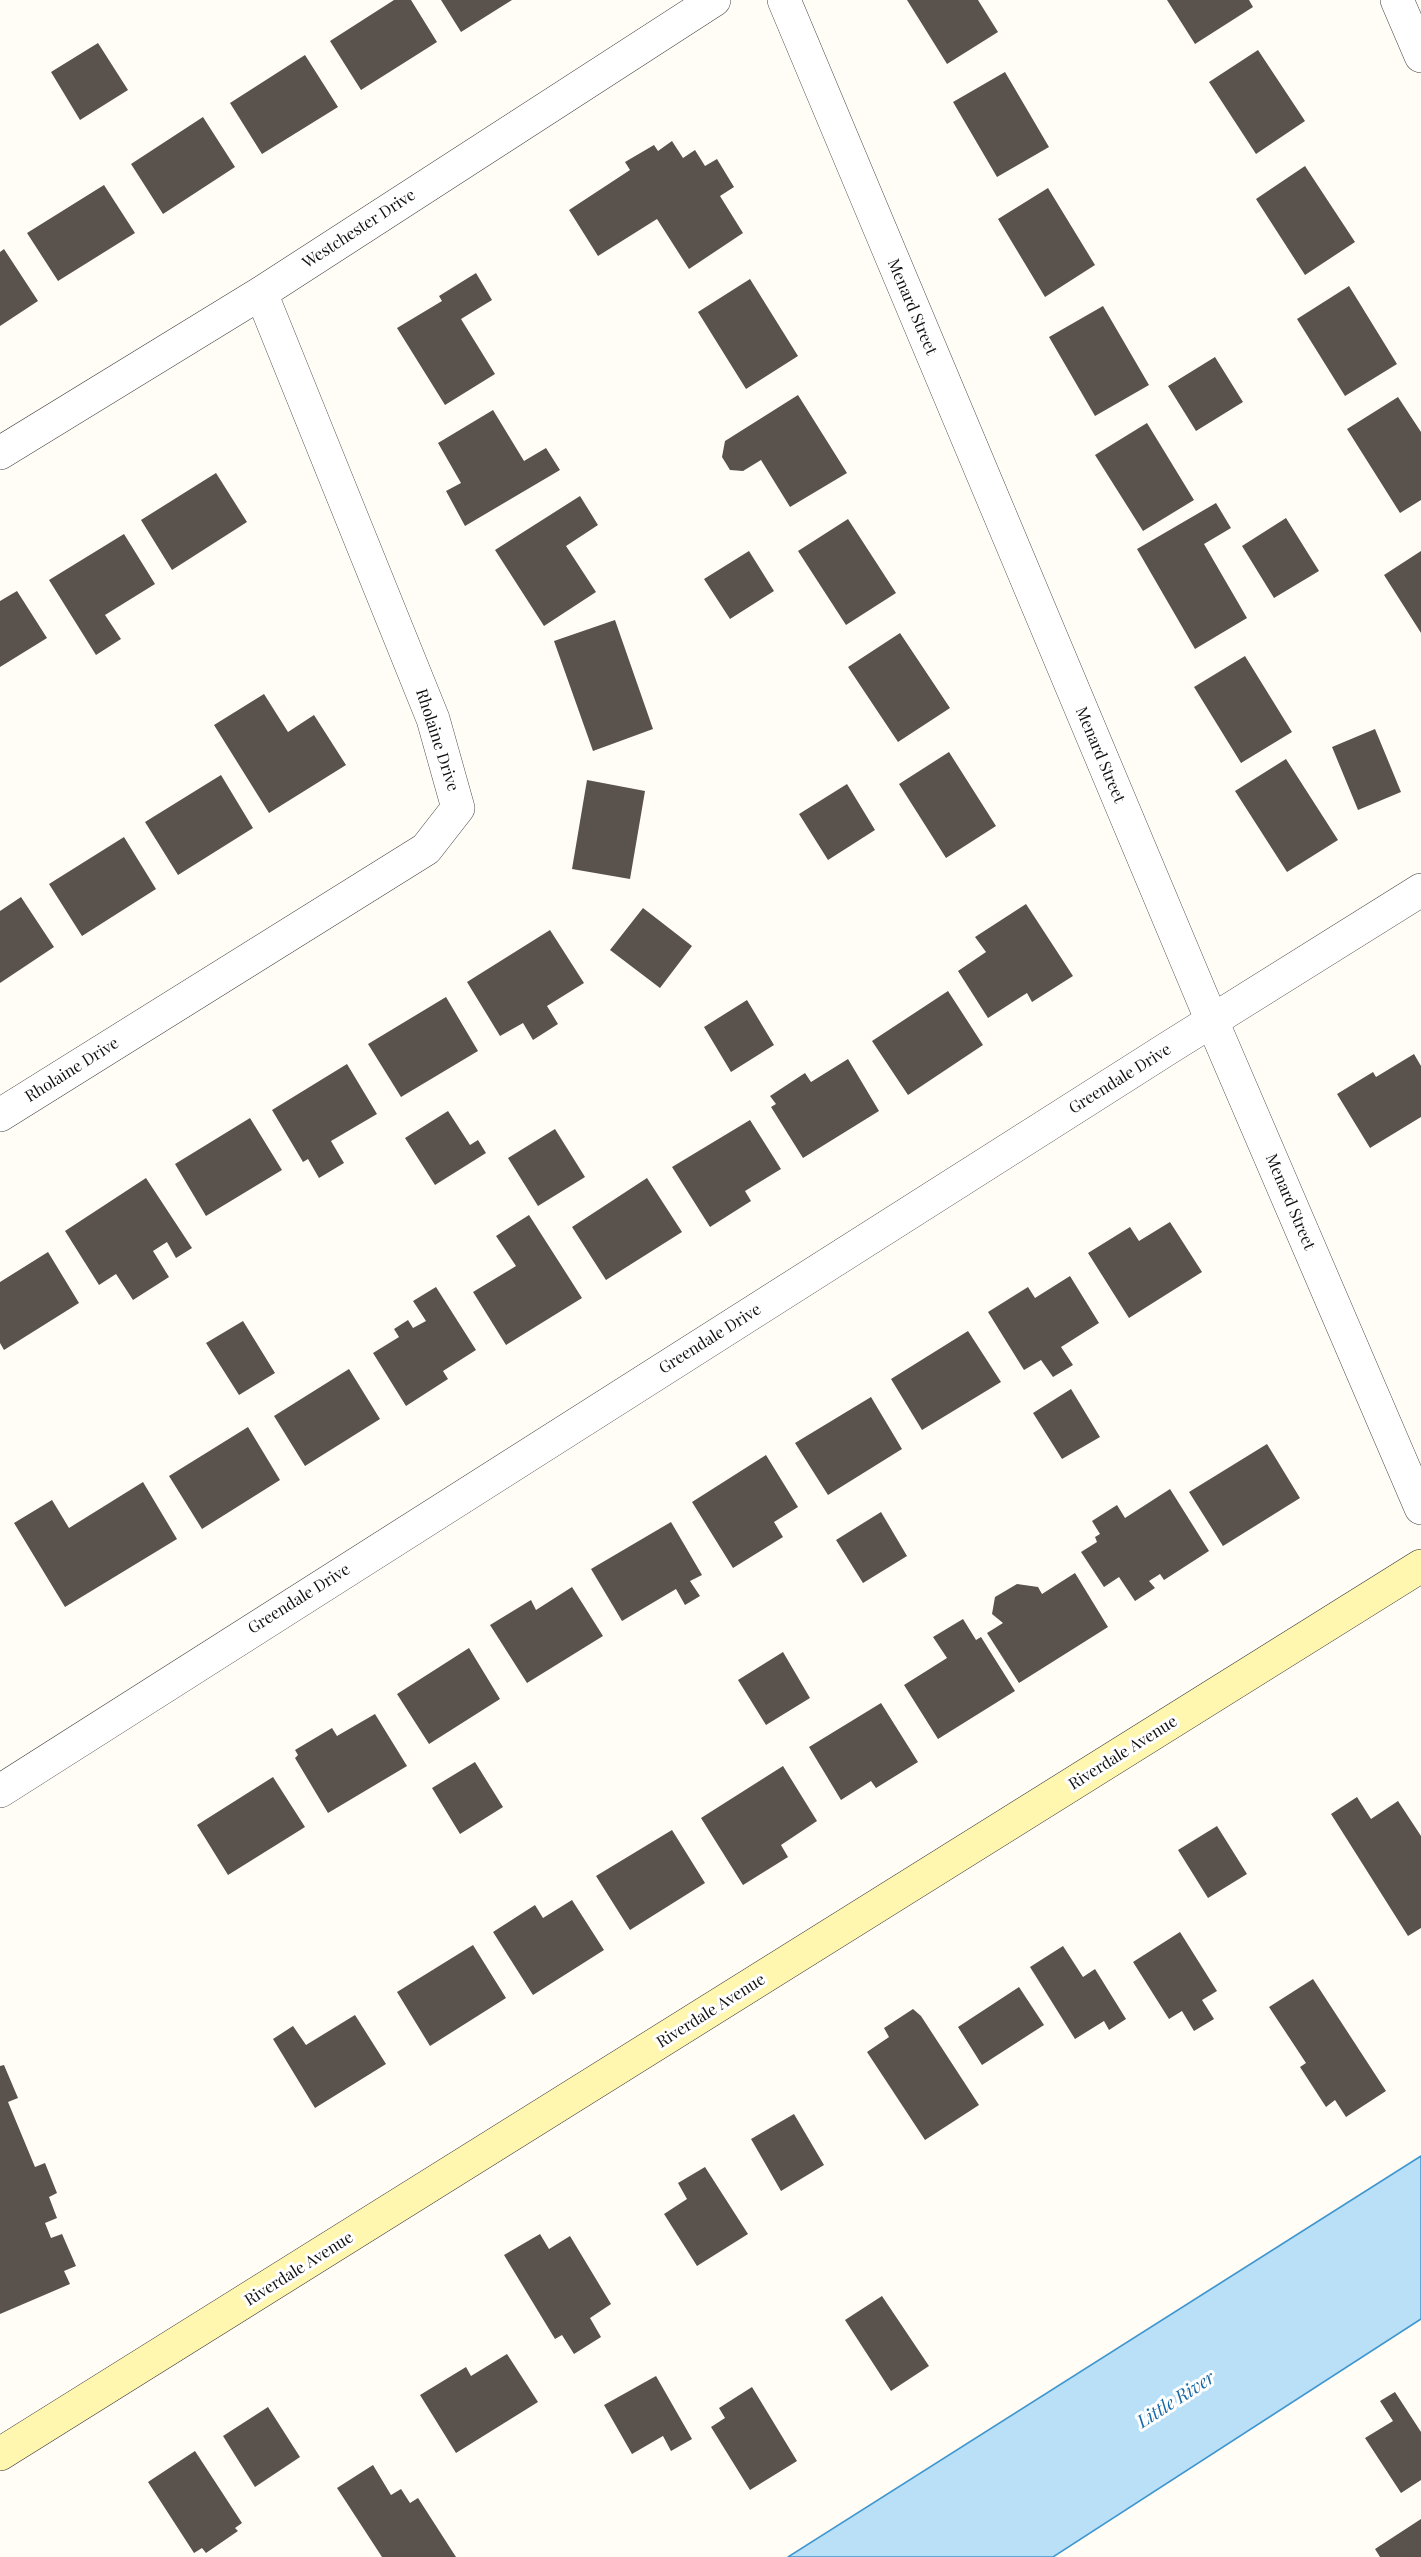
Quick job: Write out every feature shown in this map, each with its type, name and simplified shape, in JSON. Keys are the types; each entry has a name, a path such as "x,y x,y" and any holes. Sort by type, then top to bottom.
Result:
{"street":[{"name":"Westchester Drive","path":"0,453 261,292 714,0"},
{"name":"Menard Street","path":"784,0 1212,1021 1421,1508"},
{"path":"1397,0 1421,56"},
{"name":"Rholaine Drive","path":"0,1115 426,849 458,808 433,719 261,292"},
{"name":"Greendale Drive","path":"0,1791 1421,890"},
{"name":"Riverdale Avenue","path":"0,2454 1421,1566"}],"water":[{"name":"Little River","path":"1421,2156 1421,2319 1053,2557 788,2557"}],"building":[{"path":"394,0 411,0 437,42 361,90 330,41"},
{"path":"441,0 512,0 461,32"},
{"path":"907,0 978,0 998,32 947,64"},
{"path":"1167,0 1249,0 1253,7 1195,44"},
{"path":"98,43 128,90 80,120 51,72"},
{"path":"1258,50 1305,121 1256,154 1209,82"},
{"path":"305,55 338,107 262,154 230,103"},
{"path":"1005,72 1049,147 997,177 953,102"},
{"path":"203,117 235,167 163,214 131,164"},
{"path":"672,141 683,158 695,150 705,166 717,159 734,187 720,196 743,233 689,269 657,219 598,256 569,210 630,170 625,162 654,145 658,151"},
{"path":"1305,166 1355,242 1305,275 1256,199"},
{"path":"104,185 135,233 58,281 27,233"},
{"path":"1048,188 1095,265 1045,297 998,219"},
{"path":"4,249 38,301 0,326 0,252"},
{"path":"476,273 492,300 461,319 495,374 445,405 397,328 442,301 439,296"},
{"path":"750,279 798,356 746,389 698,312"},
{"path":"1349,286 1397,364 1345,396 1297,319"},
{"path":"1103,306 1149,385 1095,416 1049,337"},
{"path":"1215,357 1243,402 1196,431 1168,386"},
{"path":"798,395 847,473 790,507 761,460 743,471 730,470 722,457 725,441"},
{"path":"1398,397 1421,432 1421,500 1400,513 1347,429"},
{"path":"493,410 524,461 546,448 560,470 465,526 446,491 461,483 438,443"},
{"path":"1147,423 1194,500 1143,531 1095,455"},
{"path":"216,473 247,522 172,570 141,520"},
{"path":"580,496 598,525 566,546 596,592 544,626 495,550"},
{"path":"1216,503 1231,528 1204,544 1247,618 1195,649 1137,549"},
{"path":"1286,518 1319,571 1274,598 1242,546"},
{"path":"848,519 896,593 846,625 798,551"},
{"path":"124,534 155,584 105,615 121,639 96,655 49,580"},
{"path":"749,551 774,591 730,619 704,579"},
{"path":"1421,551 1421,633 1384,575"},
{"path":"17,591 47,638 0,667 0,601"},
{"path":"615,620 653,729 593,751 554,641"},
{"path":"900,633 950,708 898,742 848,667"},
{"path":"1245,656 1292,732 1241,763 1194,687"},
{"path":"264,694 288,732 314,715 346,765 269,813 214,725"},
{"path":"1375,729 1401,792 1358,810 1332,747"},
{"path":"949,752 996,826 946,858 899,784"},
{"path":"1286,759 1338,840 1287,872 1235,791"},
{"path":"221,775 253,828 178,875 145,822"},
{"path":"587,780 645,791 630,879 572,869"},
{"path":"847,784 875,830 828,860 799,814"},
{"path":"124,837 156,889 82,936 49,884"},
{"path":"21,897 54,947 0,983 0,911"},
{"path":"1026,904 1073,976 1032,1002 1027,993 988,1018 958,971 986,952 975,937"},
{"path":"643,908 692,946 660,988 610,950"},
{"path":"550,930 584,983 547,1006 558,1024 533,1040 523,1023 500,1036 467,982"},
{"path":"948,991 983,1045 908,1095 872,1041"},
{"path":"446,997 478,1051 401,1097 368,1044"},
{"path":"747,1000 774,1045 731,1072 704,1027"},
{"path":"1414,1054 1421,1066 1421,1117 1370,1148 1337,1094 1373,1072 1376,1077"},
{"path":"848,1059 879,1111 803,1158 771,1107 776,1104 770,1096 805,1073 811,1082"},
{"path":"347,1064 377,1114 331,1141 344,1163 319,1178 308,1159 303,1162 272,1110"},
{"path":"448,1111 470,1145 478,1140 486,1153 435,1185 405,1138"},
{"path":"250,1118 282,1170 206,1216 175,1164"},
{"path":"750,1120 781,1169 745,1191 751,1201 710,1227 672,1167"},
{"path":"555,1129 585,1177 538,1206 508,1158"},
{"path":"146,1178 192,1248 176,1258 167,1242 153,1251 169,1277 133,1300 116,1274 99,1285 65,1231"},
{"path":"647,1178 682,1232 606,1280 572,1227"},
{"path":"529,1215 582,1298 506,1345 473,1292 516,1266 496,1236"},
{"path":"1170,1222 1202,1272 1129,1318 1088,1253 1130,1227 1139,1241"},
{"path":"48,1252 79,1303 4,1350 0,1343 0,1282"},
{"path":"1070,1276 1099,1323 1061,1347 1073,1365 1053,1377 1041,1360 1024,1370 988,1312 1028,1287 1035,1298"},
{"path":"436,1287 476,1350 443,1371 448,1379 406,1406 373,1353 399,1337 394,1329 408,1320 413,1328 426,1321 413,1301"},
{"path":"243,1321 275,1373 239,1395 206,1343"},
{"path":"968,1331 1001,1382 922,1430 891,1379"},
{"path":"349,1369 380,1419 305,1466 274,1416"},
{"path":"1071,1389 1100,1437 1062,1459 1033,1413"},
{"path":"871,1397 902,1449 828,1495 795,1443"},
{"path":"248,1427 280,1480 202,1529 169,1476"},
{"path":"1267,1444 1300,1498 1223,1546 1189,1492"},
{"path":"766,1455 798,1507 774,1522 783,1537 733,1568 692,1502"},
{"path":"143,1482 177,1539 65,1607 14,1523 52,1500 69,1528"},
{"path":"1170,1489 1209,1551 1164,1580 1160,1574 1149,1581 1155,1588 1135,1601 1119,1577 1104,1587 1081,1552 1097,1542 1095,1537 1100,1534 1092,1521 1117,1505 1125,1518"},
{"path":"881,1512 907,1556 863,1583 836,1540"},
{"path":"671,1522 702,1575 690,1581 700,1596 685,1605 676,1589 622,1621 591,1569"},
{"path":"1075,1573 1108,1627 1019,1683 987,1633 1003,1623 992,1614 995,1597 1017,1584 1038,1587 1042,1594"},
{"path":"572,1587 603,1636 527,1683 490,1625 531,1600 536,1610"},
{"path":"963,1619 976,1640 981,1637 1015,1691 938,1739 904,1685 947,1658 933,1637"},
{"path":"469,1648 500,1699 429,1744 397,1694"},
{"path":"783,1652 810,1698 766,1725 738,1680"},
{"path":"881,1703 918,1762 876,1788 871,1781 841,1800 809,1747"},
{"path":"375,1714 407,1766 328,1813 295,1758 298,1755 295,1750 332,1728 337,1736"},
{"path":"475,1762 503,1807 460,1834 432,1788"},
{"path":"783,1766 817,1821 781,1845 788,1857 743,1885 701,1818"},
{"path":"273,1777 305,1827 228,1875 197,1825"},
{"path":"1357,1797 1371,1819 1398,1801 1421,1836 1421,1928 1408,1936 1331,1814"},
{"path":"1217,1826 1247,1874 1208,1898 1178,1850"},
{"path":"672,1830 705,1883 630,1930 596,1876"},
{"path":"572,1900 604,1950 533,1995 493,1932 535,1905 543,1918"},
{"path":"1180,1932 1217,1991 1202,2000 1214,2019 1194,2031 1182,2011 1169,2019 1133,1962"},
{"path":"473,1945 506,1998 430,2046 397,1992"},
{"path":"1063,1946 1083,1977 1095,1969 1126,2019 1109,2030 1104,2021 1075,2039 1030,1967"},
{"path":"1313,1979 1386,2091 1346,2117 1335,2100 1326,2107 1300,2067 1306,2063 1269,2007"},
{"path":"1019,1987 1044,2025 982,2065 958,2027"},
{"path":"913,2009 921,2016 979,2105 925,2140 867,2052 889,2037 884,2028"},
{"path":"355,2015 386,2064 315,2108 273,2039 293,2026 306,2045"},
{"path":"4,2065 18,2098 8,2102 35,2167 45,2163 57,2193 49,2197 57,2218 45,2223 51,2238 62,2234 76,2266 64,2271 70,2284 0,2314 0,2066"},
{"path":"794,2114 824,2165 781,2191 751,2139"},
{"path":"705,2167 748,2234 697,2266 664,2214 687,2199 678,2183"},
{"path":"540,2234 549,2249 570,2236 611,2304 590,2318 601,2337 574,2354 562,2335 555,2339 504,2255"},
{"path":"882,2296 929,2366 891,2391 845,2320"},
{"path":"507,2354 538,2402 456,2453 420,2395 466,2367 471,2376"},
{"path":"656,2376 692,2439 671,2451 663,2436 632,2454 604,2405"},
{"path":"752,2387 797,2461 750,2490 711,2427 725,2418 719,2408"},
{"path":"1395,2392 1421,2432 1421,2480 1401,2493 1365,2438 1393,2421 1380,2401"},
{"path":"268,2407 300,2457 255,2487 223,2436"},
{"path":"195,2451 242,2523 235,2528 238,2531 206,2553 202,2548 194,2553 148,2482"},
{"path":"373,2465 391,2495 401,2489 410,2503 418,2498 456,2557 382,2557 337,2488"},
{"path":"1421,2519 1421,2557 1380,2557 1375,2549"}]}
